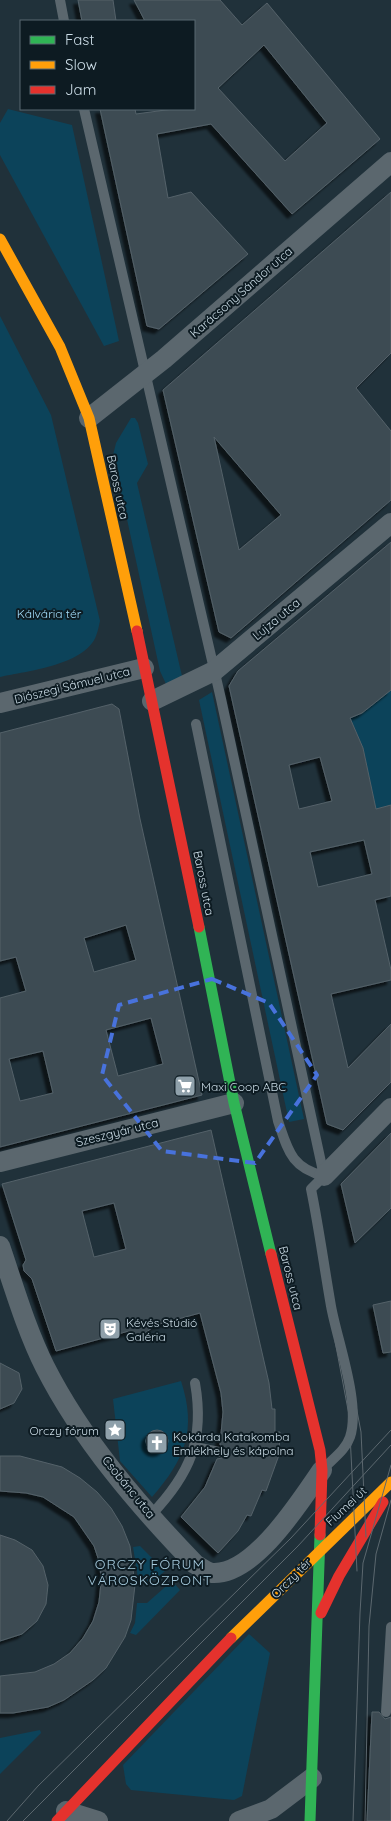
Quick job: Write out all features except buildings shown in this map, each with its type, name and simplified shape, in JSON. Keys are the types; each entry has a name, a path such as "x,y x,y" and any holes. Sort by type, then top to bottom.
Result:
{"street":[{"name":"Karácsony Sándor utca","path":"89,418 146,374 391,162"},
{"name":"Baross utca","path":"0,239 60,347 89,418 152,701 234,1103 320,1450 322,1470 319,1550"},
{"name":"Lujza utca","path":"152,701 214,672 391,523"},
{"name":"Diószegi Sámuel utca","path":"0,703 144,668"},
{"name":"Szeszgyár utca","path":"0,1162 234,1103"},
{"path":"324,1176 391,1108"},
{"name":"Csobánc utca","path":"0,1246 34,1343 46,1369 105,1459 151,1515 195,1564 211,1573 229,1570 248,1560 288,1519 322,1470"},
{"name":"Fiumei út","path":"319,1550 391,1482"},
{"path":"316,1623 339,1576 391,1490"},
{"name":"Orczy tér","path":"310,1821 319,1550"},
{"name":"Orczy tér","path":"66,1818 255,1614 319,1550"},
{"path":"239,1821 271,1809 312,1778"},
{"path":"43,1821 66,1818 98,1821"}],"lane":[{"path":"60,0 64,20"},
{"path":"84,110 214,672 324,1176"},
{"path":"196,724 278,1121 284,1140 300,1168 307,1172 324,1176"},
{"path":"322,1470 344,1448 351,1436 352,1419 351,1397 331,1308 321,1236 310,1189 324,1176"},
{"path":"151,1515 177,1486 188,1467 195,1447 199,1426 195,1382"},
{"path":"195,1447 219,1452"},
{"path":"386,1712 391,1627"}],"highlighted area":[{"path":"212,979 269,1003 317,1075 255,1163 162,1151 102,1075 119,1005"}],"green space":[{"path":"8,109 72,125 119,341 104,346 0,155 0,123"},
{"name":"Kálvária tér","path":"0,316 51,415 100,621 96,636 90,646 80,654 54,665 0,677"},
{"path":"131,418 135,418 138,423 148,464 137,483 182,676 166,684 160,671 113,455 116,443"},
{"path":"391,690 391,805 376,809 363,748 350,718 362,713"},
{"path":"212,692 304,1119 289,1122 199,700"},
{"path":"181,1381 188,1414 188,1429 185,1443 173,1470 152,1497 120,1461 113,1399"},
{"path":"140,1546 165,1571 154,1580 139,1584 133,1547"},
{"path":"172,1581 180,1590 136,1635 130,1633 135,1623 137,1603 147,1603"},
{"path":"249,1634 270,1653 242,1796 234,1800 131,1790 126,1784 123,1765"},
{"path":"40,1730 41,1733 0,1774 0,1738"}],"tram line":[{"path":"335,1341 349,1415 357,1571"},
{"path":"346,1353 361,1432 366,1537"},
{"path":"7,1821 38,1786 291,1538 391,1430"},
{"path":"23,1821 298,1546 391,1445"},
{"path":"353,1821 363,1563 391,1465"},
{"path":"365,1821 369,1626 376,1554 391,1500"}],"traffic: fast":[{"path":"199,927 234,1103 271,1254"},
{"path":"310,1821 320,1535"}],"traffic: slow":[{"path":"0,239 60,347 89,418 137,631"},
{"path":"231,1638 391,1482"}],"traffic: jam":[{"path":"137,631 199,927"},
{"path":"271,1254 320,1450 322,1470 320,1535"},
{"path":"321,1613 339,1576 383,1502"},
{"path":"57,1821 231,1638"}],"place":[{"name":"Maxi Coop ABC","path":"185,1086"},
{"name":"Kévés Stúdió Galéria","path":"110,1329"},
{"name":"Orczy fórum","path":"115,1430"},
{"name":"Kokárda Katakomba Emlékhely és kápolna","path":"157,1443"}],"district":[{"name":"ORCZY FÓRUM VÁROSKÖZPONT","path":"150,1572"}]}
